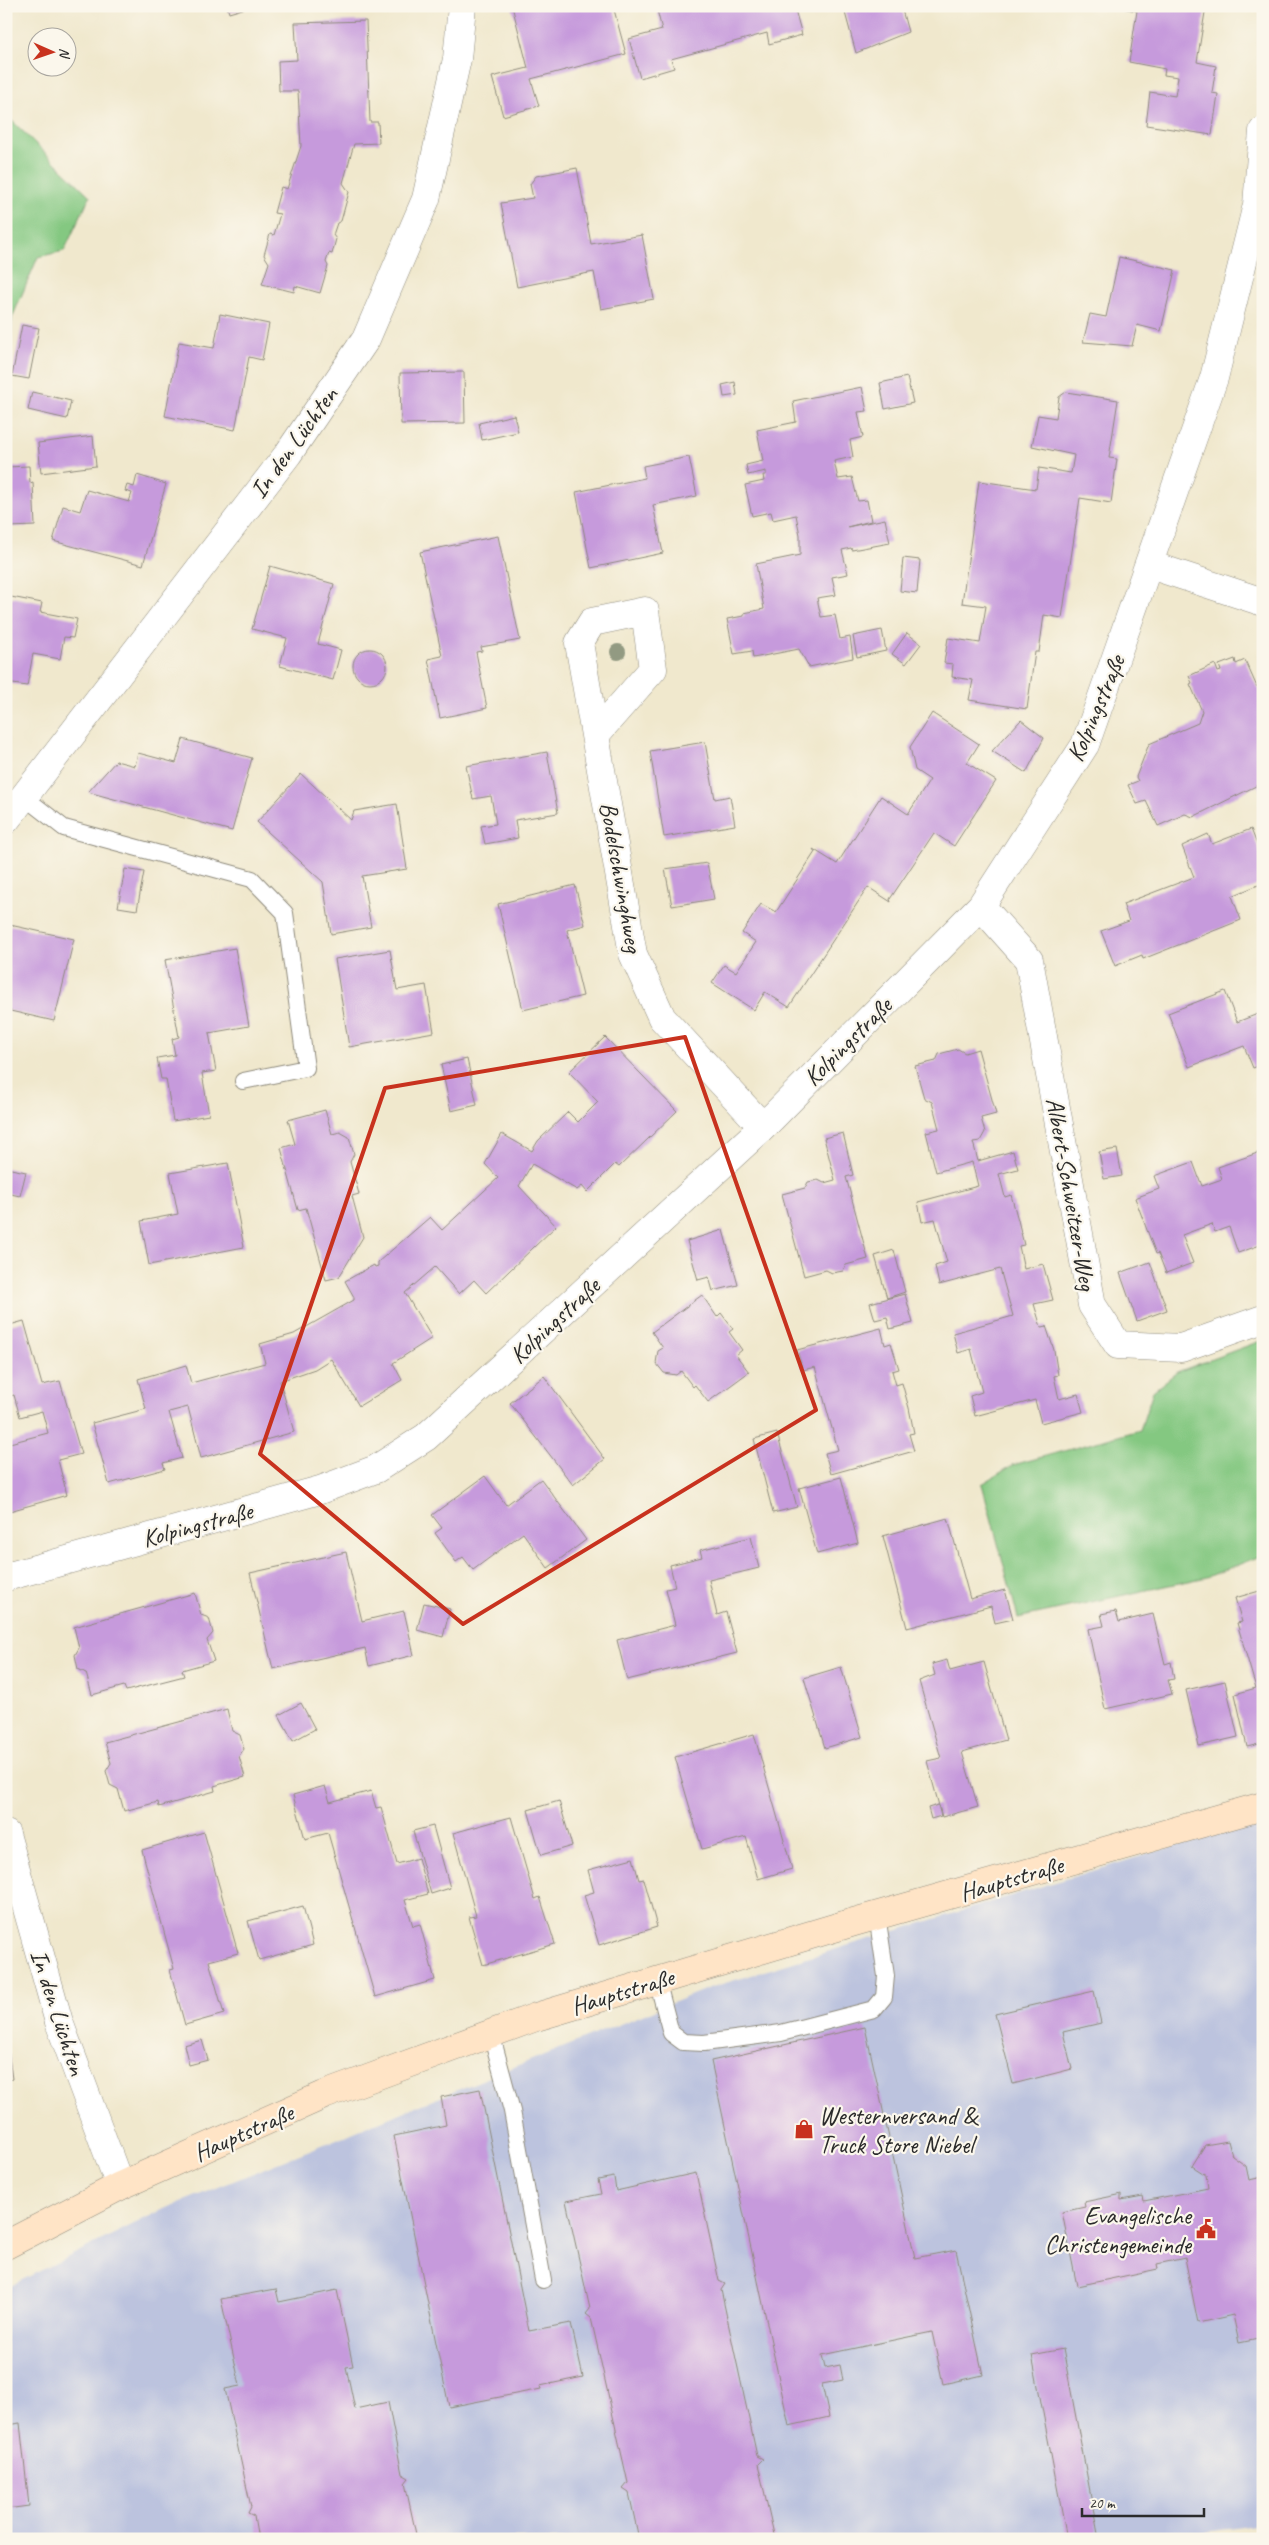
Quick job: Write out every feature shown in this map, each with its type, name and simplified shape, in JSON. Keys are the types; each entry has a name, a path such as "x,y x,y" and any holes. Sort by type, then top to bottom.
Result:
{"main road":[{"name":"Hauptstraße","path":"6,2245 120,2186 324,2095 536,2017 877,1915 1263,1806"}],"street":[{"name":"In den Lüchten","path":"6,820 288,454 366,339 426,200 457,59 462,6"},
{"name":"Kolpingstraße","path":"6,1577 320,1490 376,1469 426,1437 763,1127 981,906 1085,745 1150,565 1214,378 1257,205 1263,131"},
{"path":"1150,565 1263,602"},
{"name":"Bodelschwinghweg","path":"596,734 633,954 662,1018 763,1127"},
{"name":"Albert-Schweitzer-Weg","path":"981,906 1030,960 1092,1305 1118,1345 1181,1348 1263,1319"},
{"name":"In den Lüchten","path":"6,1834 59,2022 120,2186"}],"lane":[{"path":"23,796 64,828 252,879 285,913 306,1068 244,1080"},
{"path":"657,1980 671,2033 683,2042 704,2043 781,2033 874,2010 884,1997 886,1976 877,1915"},
{"path":"491,2033 512,2111 543,2280"}],"highlighted area":[{"path":"685,1037 816,1410 463,1624 260,1454 385,1088"}],"shaded area":[{"path":"1263,1819 1263,2524 1157,2539 6,2539 6,2288 162,2210 709,1988"}],"green space":[{"path":"10,119 90,196 64,251 38,257 12,318 6,404 6,120"},
{"path":"1263,1340 1263,1555 1207,1577 1018,1618 982,1484 1013,1465 1140,1430 1153,1391 1177,1372"}],"building":[{"path":"227,6 249,6 249,7 229,13"},
{"path":"512,6 613,6 626,54 531,79 539,106 503,116 492,77 528,68"},
{"path":"656,6 794,6 802,35 769,44 767,33 671,59 674,68 640,78 629,39 662,30"},
{"path":"855,6 901,6 908,32 856,53 844,9"},
{"path":"1112,6 1206,6 1197,62 1216,66 1212,93 1218,94 1212,135 1146,125 1150,92 1175,96 1178,77 1164,75 1165,69 1129,62 1137,11"},
{"path":"366,21 370,122 378,122 379,143 354,144 343,183 349,192 341,221 337,223 333,235 336,239 332,254 329,253 326,262 328,266 320,293 295,286 294,292 262,284 269,263 264,255 270,234 274,235 280,214 274,213 281,187 287,189 301,146 298,91 279,91 278,61 297,60 295,23"},
{"path":"577,168 591,244 642,235 654,299 601,309 594,272 517,287 501,203 533,198 530,184 536,176"},
{"path":"1119,257 1175,270 1161,331 1137,325 1132,346 1083,342 1090,314 1106,317"},
{"path":"220,314 269,324 262,360 249,357 235,430 165,416 179,342 214,348"},
{"path":"22,325 39,328 29,379 12,376"},
{"path":"464,372 465,423 401,424 400,373"},
{"path":"907,377 913,403 885,409 880,383"},
{"path":"735,382 737,395 724,397 722,385"},
{"path":"862,387 867,411 858,412 863,437 850,440 853,457 834,461 838,479 852,477 858,501 867,500 871,521 847,527 885,519 890,543 842,550 848,574 832,577 836,595 817,598 821,617 835,615 840,639 850,637 853,658 809,667 799,649 753,658 752,651 734,654 727,619 744,616 744,613 764,609 756,564 800,555 800,535 796,515 773,520 771,512 752,516 745,485 764,481 763,475 766,475 766,471 748,475 746,465 763,461 757,430 796,422 793,401"},
{"path":"32,392 71,401 67,419 28,410"},
{"path":"1066,392 1118,400 1109,458 1117,459 1111,503 1080,498 1062,618 1044,615 1039,652 1035,652 1027,709 969,700 973,680 952,677 953,664 944,663 948,638 980,643 986,606 962,603 979,481 1036,489 1039,468 1071,473 1074,455 1032,446 1038,415 1056,418 1059,397"},
{"path":"514,415 518,432 482,440 479,423"},
{"path":"93,436 96,466 41,473 38,443"},
{"path":"689,457 697,496 653,505 663,553 591,568 576,492 645,478 643,466"},
{"path":"29,466 30,483 33,482 35,526 9,527 10,536 6,536 6,467"},
{"path":"137,475 166,484 143,565 53,541 63,506 80,511 87,490 129,502 132,493 125,491 127,485 134,487"},
{"path":"498,536 520,640 481,647 482,651 476,652 487,708 440,718 428,659 442,656 420,552"},
{"path":"903,558 920,560 917,593 900,591"},
{"path":"270,566 334,584 318,644 341,650 333,680 280,666 287,638 252,629"},
{"path":"6,596 42,603 40,612 77,619 73,638 64,637 60,659 33,654 27,686 6,683"},
{"path":"882,630 886,651 857,657 853,636"},
{"path":"907,633 921,644 906,664 892,654"},
{"path":"370,649 382,654 387,666 382,678 370,683 358,678 353,666 358,654"},
{"path":"1235,659 1236,664 1245,660 1257,687 1263,690 1263,796 1258,785 1193,817 1185,814 1158,826 1146,801 1137,804 1128,785 1138,781 1136,777 1149,744 1198,723 1202,711 1190,684 1192,683 1189,676 1215,664 1218,672 1221,671 1219,665"},
{"path":"932,713 979,744 967,763 996,781 954,846 934,833 890,899 891,902 868,887 789,1007 765,992 754,1010 712,983 724,965 736,972 756,942 742,933 761,904 776,912 815,852 813,849 837,864 881,796 908,814 930,780 915,770 910,747"},
{"path":"1021,720 1044,738 1026,773 992,751"},
{"path":"183,739 252,758 232,831 88,792 116,761 135,766 138,753 176,763"},
{"path":"705,742 715,799 730,796 735,825 664,837 650,751"},
{"path":"547,752 558,813 515,820 518,838 485,844 481,826 496,824 491,796 473,799 466,766"},
{"path":"301,774 351,820 354,811 397,804 407,869 362,876 371,927 331,934 323,882 257,822"},
{"path":"1251,829 1263,860 1263,883 1232,896 1241,920 1143,959 1142,955 1115,966 1101,931 1129,921 1123,904 1194,877 1182,846 1208,834 1212,844"},
{"path":"707,863 714,899 672,906 665,869"},
{"path":"125,869 144,872 137,910 118,907"},
{"path":"575,885 585,925 567,930 583,996 523,1010 498,904"},
{"path":"10,925 74,939 54,1021 6,1010 6,943"},
{"path":"235,948 249,1026 209,1033 216,1071 202,1073 209,1115 173,1121 166,1079 161,1079 157,1058 175,1055 172,1039 179,1037 165,960"},
{"path":"390,950 397,990 426,985 434,1032 349,1047 335,959"},
{"path":"1225,991 1237,1022 1263,1012 1263,1064 1253,1068 1244,1046 1189,1067 1168,1013"},
{"path":"605,1037 677,1111 619,1167 615,1164 587,1192 582,1186 577,1190 532,1164 519,1186 556,1226 486,1293 474,1280 459,1294 435,1267 405,1293 432,1338 393,1363 402,1380 359,1406 331,1359 315,1369 280,1381 294,1432 201,1458 188,1407 169,1412 182,1458 163,1463 165,1469 109,1484 92,1423 146,1409 138,1379 186,1365 191,1383 265,1363 260,1344 294,1334 354,1300 345,1281 374,1265 375,1267 378,1266 378,1262 430,1217 442,1230 498,1178 485,1164 502,1134 532,1151 538,1141 568,1112 578,1122 598,1102 569,1072"},
{"path":"958,1049 965,1053 978,1049 996,1114 981,1118 985,1132 980,1141 973,1142 978,1161 1013,1151 1018,1169 999,1174 1005,1197 1011,1195 1018,1220 1024,1245 1019,1246 1024,1269 1043,1264 1053,1300 1034,1304 1041,1327 1046,1326 1054,1350 1058,1375 1054,1376 1059,1399 1078,1394 1083,1412 1041,1423 1035,1400 975,1416 970,1396 982,1392 971,1349 958,1353 953,1333 1013,1316 1000,1269 939,1285 935,1266 947,1262 935,1219 922,1222 918,1202 978,1186 972,1162 936,1172 926,1132 939,1129 932,1102 924,1098 915,1066 936,1061 939,1054"},
{"path":"467,1059 477,1105 451,1111 441,1065"},
{"path":"325,1110 332,1134 340,1132 349,1137 354,1154 350,1162 359,1194 352,1196 363,1237 339,1277 326,1280 306,1208 298,1210 281,1148 295,1144 288,1120"},
{"path":"843,1133 853,1175 846,1177 868,1259 846,1265 843,1271 832,1273 826,1270 804,1276 782,1194 805,1188 808,1182 818,1180 824,1183 835,1180 824,1138"},
{"path":"1117,1149 1122,1176 1104,1179 1099,1152"},
{"path":"1263,1151 1263,1244 1238,1253 1229,1227 1215,1232 1212,1224 1182,1235 1193,1263 1166,1273 1158,1253 1156,1254 1135,1198 1159,1189 1154,1176 1193,1162 1202,1186 1222,1179 1218,1167"},
{"path":"228,1163 244,1247 149,1265 141,1221 178,1214 170,1173"},
{"path":"6,1168 26,1172 20,1196 6,1193"},
{"path":"723,1230 738,1285 713,1291 709,1277 698,1280 687,1241"},
{"path":"894,1250 905,1292 887,1298 875,1256"},
{"path":"1150,1262 1167,1310 1137,1321 1120,1273"},
{"path":"905,1294 913,1323 890,1329 887,1317 875,1320 870,1303"},
{"path":"702,1295 717,1317 721,1313 733,1329 729,1332 742,1350 736,1355 749,1372 708,1402 681,1371 676,1375 664,1373 656,1363 658,1351 663,1348 652,1332"},
{"path":"24,1321 42,1385 60,1381 81,1454 58,1460 67,1495 6,1512 6,1444 48,1433 42,1411 20,1417 14,1395 6,1397 6,1326"},
{"path":"881,1328 885,1345 891,1343 899,1369 892,1371 896,1385 902,1383 909,1408 914,1433 909,1434 914,1451 831,1474 825,1453 838,1450 815,1367 803,1370 797,1350"},
{"path":"544,1376 605,1459 573,1485 510,1403"},
{"path":"777,1433 797,1507 773,1513 754,1439"},
{"path":"485,1476 506,1505 541,1479 586,1540 548,1568 523,1533 473,1570 463,1557 456,1562 435,1533 442,1528 432,1515"},
{"path":"841,1477 858,1543 817,1554 799,1488"},
{"path":"948,1518 970,1599 1005,1590 1013,1619 995,1623 991,1606 907,1628 883,1536"},
{"path":"751,1537 759,1568 709,1580 717,1615 726,1612 737,1653 627,1680 617,1640 675,1625 666,1589 675,1587 670,1565 702,1557 700,1550"},
{"path":"346,1552 362,1621 404,1611 414,1655 369,1666 365,1648 273,1669 250,1573"},
{"path":"1263,1590 1263,1743 1247,1747 1235,1694 1256,1688 1237,1623 1242,1622 1235,1598"},
{"path":"195,1593 201,1615 209,1618 213,1633 207,1640 214,1661 182,1670 184,1676 126,1691 124,1686 92,1695 86,1673 78,1669 75,1655 79,1648 74,1627"},
{"path":"424,1603 450,1609 443,1637 417,1630"},
{"path":"1116,1611 1119,1622 1153,1614 1165,1664 1171,1662 1174,1679 1168,1680 1172,1694 1105,1709 1088,1629 1104,1626 1101,1614"},
{"path":"947,1660 950,1671 984,1662 1006,1740 962,1752 978,1807 942,1817 927,1761 941,1758 919,1681 935,1675 932,1664"},
{"path":"841,1667 862,1737 825,1748 804,1678"},
{"path":"1225,1681 1238,1737 1199,1746 1186,1690"},
{"path":"301,1703 315,1729 293,1741 279,1715"},
{"path":"227,1709 232,1731 240,1735 244,1749 239,1756 245,1777 214,1786 215,1791 159,1807 158,1802 124,1811 118,1789 110,1785 106,1771 111,1763 105,1742"},
{"path":"754,1734 792,1869 758,1879 746,1837 702,1849 675,1757"},
{"path":"325,1786 330,1802 371,1791 376,1808 381,1807 397,1864 418,1858 428,1894 405,1900 413,1926 420,1924 435,1980 375,1997 328,1833 305,1839 293,1795"},
{"path":"559,1801 572,1846 541,1855 528,1810"},
{"path":"938,1805 941,1816 931,1819 928,1808"},
{"path":"511,1817 535,1899 540,1897 555,1944 483,1965 469,1917 476,1916 453,1833"},
{"path":"433,1826 450,1888 431,1894 413,1831"},
{"path":"204,1832 238,1953 209,1961 224,2014 185,2025 170,1970 174,1969 142,1850"},
{"path":"633,1858 639,1880 644,1879 657,1927 599,1945 584,1895 594,1892 588,1870"},
{"path":"303,1906 313,1945 259,1960 248,1921"},
{"path":"1094,1991 1101,2023 1063,2032 1072,2069 1013,2084 995,2014"},
{"path":"865,2027 915,2258 956,2250 983,2375 943,2384 932,2332 822,2355 825,2368 840,2365 843,2380 822,2384 829,2417 789,2426 711,2061"},
{"path":"202,2040 208,2060 189,2065 184,2045"},
{"path":"8,2049 12,2079 6,2081 6,2050"},
{"path":"480,2089 529,2331 571,2323 583,2377 540,2386 541,2389 449,2407 394,2136 446,2125 441,2097"},
{"name":"Evangelische Christengemeinde","path":"1228,2141 1232,2156 1246,2166 1249,2180 1263,2177 1263,2338 1239,2343 1233,2315 1198,2323 1185,2258 1157,2264 1158,2269 1077,2286 1062,2212 1085,2207 1084,2202 1121,2194 1121,2200 1143,2196 1144,2201 1208,2188 1206,2175 1192,2166 1205,2145"},
{"path":"696,2173 719,2281 725,2284 721,2290 757,2456 763,2459 758,2464 775,2539 639,2539 629,2493 623,2489 628,2483 591,2318 586,2314 590,2309 566,2201 601,2194 598,2180 614,2177 616,2191"},
{"path":"276,2289 279,2302 337,2290 353,2366 346,2367 355,2409 388,2402 402,2474 409,2478 405,2483 417,2539 258,2539 254,2516 248,2513 251,2507 225,2389 240,2386 221,2299"},
{"path":"1063,2349 1099,2539 1067,2539 1032,2355"},
{"path":"20,2423 29,2506 6,2509 6,2425"}],"place":[{"name":"Westernversand & Truck Store Niebel","path":"804,2129"},
{"name":"Evangelische Christengemeinde","path":"1206,2229"}]}
